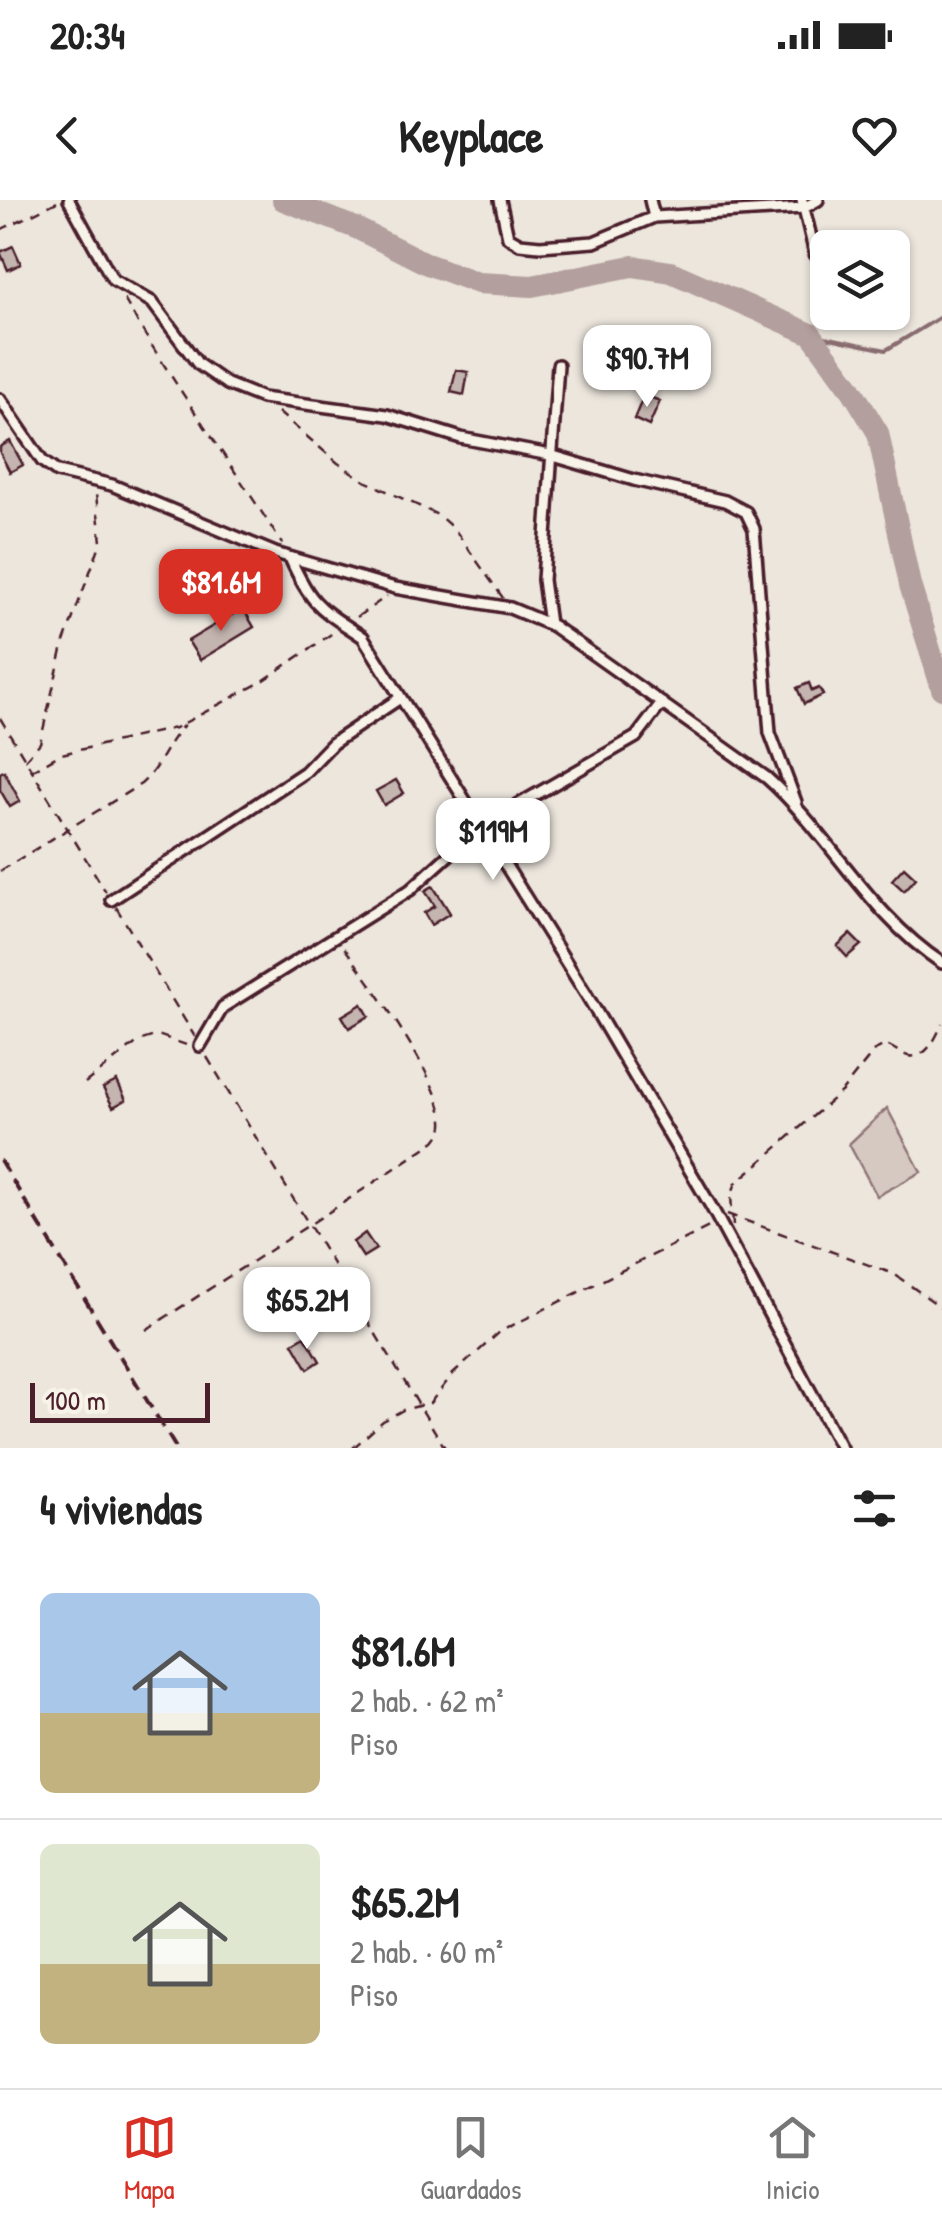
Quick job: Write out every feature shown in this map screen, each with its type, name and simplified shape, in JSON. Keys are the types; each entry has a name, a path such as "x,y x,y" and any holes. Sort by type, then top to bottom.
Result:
{"street":[{"path":"66,200 113,280 152,302 198,364 227,384 262,398 387,415 461,438 550,455 725,501 746,512 754,529 770,733 797,805"},
{"path":"500,200 508,237 520,244 540,246 594,242 654,217 818,200"},
{"path":"650,200 654,217"},
{"path":"803,204 810,233"},
{"path":"549,624 543,580 558,366"},
{"path":"0,400 42,461 57,472 112,484 290,558 395,588 510,608 549,624 766,778 797,805 877,908 942,963"},
{"path":"290,558 306,593 319,607 363,637 586,994 712,1208 841,1448"},
{"path":"111,900 305,772 333,743 400,698"},
{"path":"200,1046 224,1007 410,890 481,826 636,737 662,703"}],"path":[{"path":"0,230 66,200"},
{"path":"113,280 165,371 216,440 290,558"},
{"path":"262,398 338,463 455,530 510,608"},
{"path":"25,760 40,743 64,642 101,542 94,483"},
{"path":"31,771 61,754 152,735 189,721 263,681 395,588"},
{"path":"0,718 445,1448"},
{"path":"0,871 151,775 170,739 189,721"},
{"path":"146,1330 282,1240 310,1227 442,1133 443,1119 430,1083 383,1001 336,936"},
{"path":"730,1242 736,1182 842,1091 875,1050 885,1045 910,1057 923,1054 942,1024"},
{"path":"85,1083 139,1041 158,1036 186,1046 200,1046"},
{"path":"712,1208 894,1274 942,1308"},
{"path":"353,1448 383,1421 403,1410 430,1403 454,1374 501,1331 719,1222"}],"shaded area":[{"path":"887,1108 921,1172 877,1196 849,1144"}],"building":[{"path":"13,246 21,264 8,270 0,252"},
{"path":"456,370 468,372 464,395 451,392"},
{"path":"644,395 660,401 649,426 634,419"},
{"path":"10,441 23,465 10,472 0,447"},
{"path":"243,608 254,627 200,660 188,641"},
{"path":"809,683 812,691 819,688 823,695 804,704 797,688"},
{"path":"4,771 20,801 10,807 0,790 0,773"},
{"path":"396,780 404,793 384,805 376,791"},
{"path":"904,867 916,878 904,891 892,880"},
{"path":"433,886 450,913 431,925 424,913 435,906 425,891"},
{"path":"850,934 861,945 847,957 837,946"},
{"path":"362,1004 369,1016 349,1028 342,1016"},
{"path":"117,1081 126,1100 113,1107 103,1088"},
{"path":"365,1233 376,1249 363,1257 353,1242"},
{"path":"305,1336 320,1361 308,1369 293,1343"}],"waterway":[{"path":"283,200 478,283 532,286 632,266 671,272 811,334 878,433 910,585 942,689"},
{"path":"811,334 886,350 942,316"}],"railway":[{"path":"0,1160 176,1448"}]}
